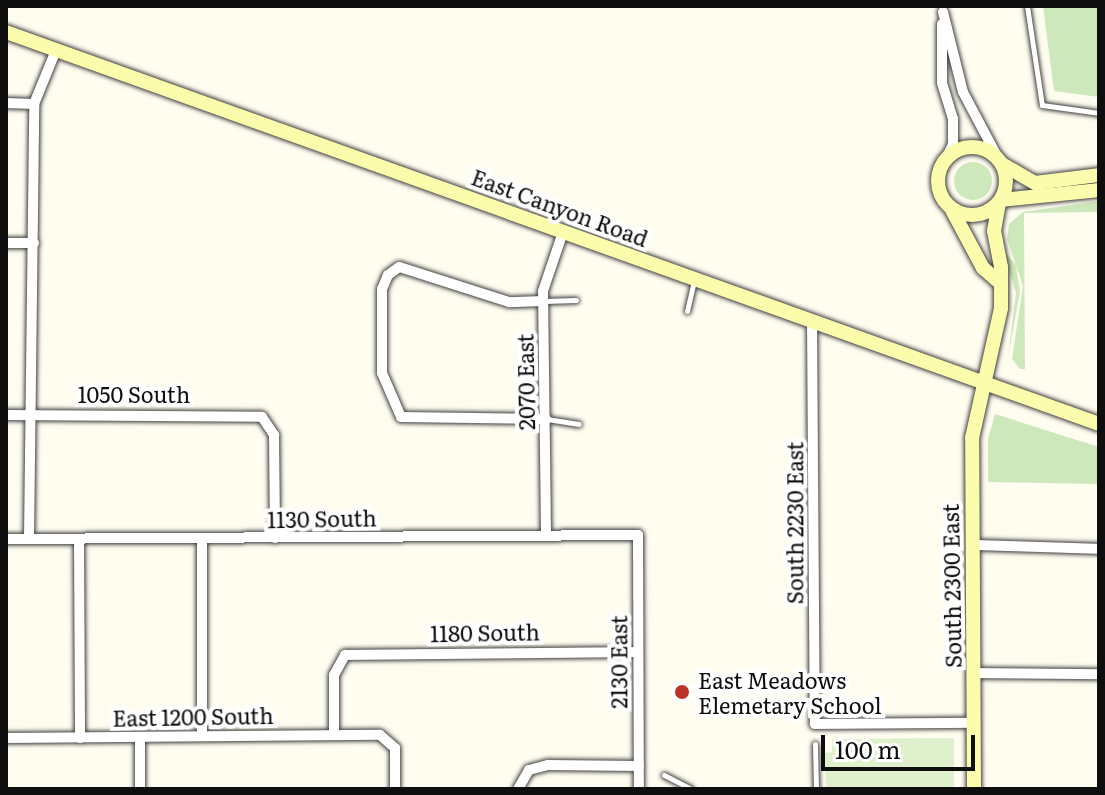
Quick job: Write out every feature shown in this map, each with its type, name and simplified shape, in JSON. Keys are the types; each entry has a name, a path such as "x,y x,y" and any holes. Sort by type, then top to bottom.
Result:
{"main road":[{"name":"East Canyon Road","path":"6,32 1099,424"},
{"path":"999,282 983,268 937,185 947,157 973,147 1035,183 1099,175"},
{"path":"1000,162 1007,182 1000,201"},
{"path":"952,210 977,216 1000,201 1099,190"},
{"name":"South 2300 East","path":"974,789 972,438 1001,308 1001,267 994,231 1000,201"}],"street":[{"path":"944,9 939,58 953,119 953,144 947,157"},
{"path":"944,9 967,102 1000,162"},
{"path":"29,538 28,415 34,375 34,104 56,50"},
{"path":"6,103 34,104"},
{"name":"2070 East","path":"546,534 543,301 563,232"},
{"path":"6,243 34,243"},
{"path":"543,301 509,302 399,267 388,275 382,289 382,373 401,417 546,419"},
{"name":"South 2230 East","path":"812,321 815,724 974,723"},
{"name":"1050 South","path":"6,415 262,417 274,435 275,538"},
{"name":"1130 South","path":"6,539 638,535"},
{"name":"2130 East","path":"638,535 639,789"},
{"path":"79,539 80,738"},
{"path":"202,540 202,736"},
{"path":"973,545 1099,549"},
{"name":"1180 South","path":"334,735 336,663 356,653 638,652"},
{"path":"975,673 1099,674"},
{"name":"East 1200 South","path":"6,738 380,735 395,748 395,789"},
{"path":"140,737 140,789"},
{"path":"518,787 529,770 548,765 639,766"}],"lane":[{"path":"1027,6 1042,105 1099,113"},
{"path":"687,311 695,279"},
{"path":"543,301 576,300"},
{"path":"546,419 579,424"},
{"path":"815,744 816,789"},
{"path":"664,775 691,789"}],"green space":[{"path":"1043,6 1099,6 1099,97 1054,91"},
{"path":"973,162 986,168 992,181 986,194 973,200 960,194 954,181 960,168"},
{"path":"1099,201 1099,212 1024,213 1025,369 1020,369 1012,359 1023,286 1007,239 1009,224 1023,212"},
{"path":"1003,250 1016,265 1020,292 1008,357 1016,293"},
{"path":"995,414 1099,447 1099,484 988,482 988,439"},
{"path":"954,738 954,789 826,789 825,753 832,752 832,739"}],"place":[{"name":"East Meadows Elemetary School","path":"682,692"}]}
